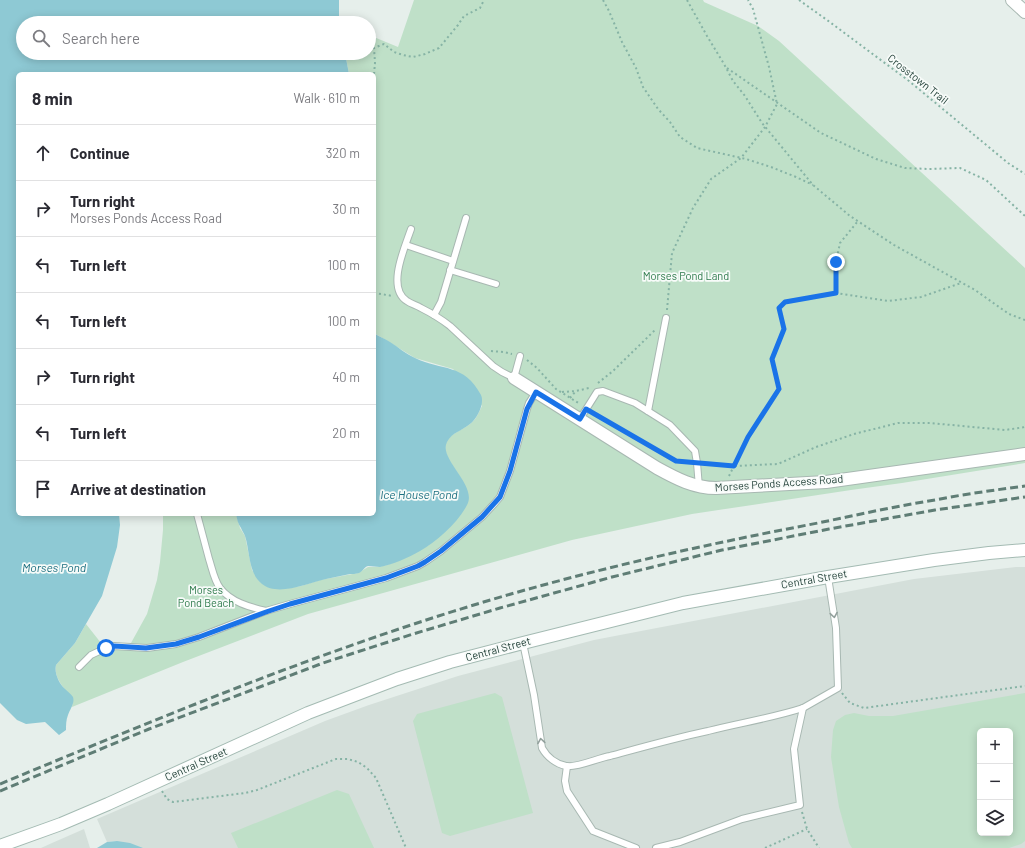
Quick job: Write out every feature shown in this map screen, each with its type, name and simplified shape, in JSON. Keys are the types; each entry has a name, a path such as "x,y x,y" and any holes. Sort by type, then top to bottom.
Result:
{"main road":[{"path":"1012,0 1024,9"},
{"name":"Morses Ponds Access Road","path":"514,378 536,392 583,414 669,475 699,487 716,488 826,482 1025,454"},
{"name":"Central Street","path":"0,846 61,824 308,713 355,694 450,662 684,603 828,577 934,560 1025,550"}],"lane":[{"path":"434,315 441,302 466,218"},
{"path":"411,229 401,258 398,285 400,294 407,301 434,315 450,326 493,366 514,378 520,356"},
{"path":"406,245 453,261"},
{"path":"450,270 496,284"},
{"path":"648,411 666,318"},
{"path":"583,414 597,392 603,391 635,403 648,411 670,425 695,451 699,487"},
{"path":"79,666 91,655 106,648 114,646 146,648 176,644 266,612 311,598 391,577 418,566 441,551 482,517 500,497 510,471 527,409 536,392"},
{"path":"198,516 219,587 232,599 239,603 266,612"},
{"path":"522,643 534,695 542,748 546,755 556,762 567,766 580,765 605,757 803,708 838,688 836,628 828,577"},
{"path":"656,848 680,842 742,819 800,805 794,749 803,708"},
{"path":"567,766 564,781 568,791 593,831 636,848"}],"path":[{"path":"376,47 384,44 394,52 413,57 425,54 438,48 458,26 464,16 480,8 484,0"},
{"path":"602,0 609,11 622,42 636,68 643,87 680,137 697,148 741,158 771,167 813,185"},
{"path":"687,0 733,80 765,127 813,185 858,221 894,245 975,290 1009,314 1025,320"},
{"path":"561,392 576,391 595,386 613,371 666,318 672,252 693,208 711,179 741,158 765,127 778,104 753,9 748,0"},
{"name":"Crosstown Trail","path":"800,0 909,81 1008,163 1025,174"},
{"path":"374,72 375,60"},
{"path":"726,67 821,133 876,159 905,168 960,168 986,180 1025,216"},
{"path":"836,293 836,262 840,243 858,221"},
{"path":"729,477 748,437 779,389 772,359 784,329 779,308 785,302 836,293 888,301 921,297 961,282"},
{"path":"376,293 391,296 400,294"},
{"path":"477,351 504,352 523,357 537,368 556,389 570,398 583,414 676,461 734,466 778,464 822,445 854,434 898,423 930,423 1005,430 1025,427"},
{"path":"570,398 576,391"},
{"path":"838,688 850,703 864,708 1025,686"},
{"path":"157,781 167,799 173,802 236,795 257,790 336,759 348,759 358,762 367,768 376,778 406,848"},
{"path":"800,805 807,829 819,848"},
{"path":"765,848 807,829"}],"shaded area":[{"path":"1025,567 1025,848 108,848 117,841 107,842 97,819 325,721 458,676 594,640 914,579"},
{"path":"84,829 90,848 41,848 52,843"}],"green space":[{"name":"Morses Pond Land","path":"414,0 703,0 704,2 758,26 779,41 1025,268 1025,463 692,514 572,540 308,614 72,707 73,700 56,675 56,665 75,643 86,624 101,643 131,643 147,614 157,580 163,530 163,516 237,516 240,528 245,536 252,570 260,582 268,587 282,589 358,573 368,567 387,565 405,558 429,545 462,480 447,456 445,447 446,442 452,435 472,422 482,406 453,369 415,358 376,334 376,72 349,72 346,60 376,60 376,38 398,47"},
{"path":"495,693 502,697 533,813 450,836 442,833 413,721 417,714"},
{"path":"1025,693 1025,841 1009,848 852,848 849,843 839,807 831,757 833,730 836,721 845,715 854,713 869,716 893,716"},
{"path":"337,790 349,794 374,848 238,848 231,833"}],"water":[{"name":"Morses Pond","path":"0,0 339,0 339,16 16,16 16,60 346,60 349,72 16,72 16,516 119,516 120,525 117,547 102,596 75,643 56,665 56,674 59,681 73,697 73,704 67,719 66,730 59,735 45,722 26,724 17,720 0,703"},
{"name":"Ice House Pond","path":"376,334 415,358 452,369 460,373 474,385 481,395 482,402 480,411 473,422 449,439 446,449 452,464 467,489 469,497 467,505 453,525 440,537 411,556 380,567 368,566 359,573 329,578 293,588 269,588 262,584 254,574 250,562 247,542 236,516 376,516"},
{"path":"117,841 130,843 143,848 97,848 107,842"}],"railway":[{"path":"0,784 187,707 313,659 504,596 621,565 739,539 906,505 1025,486"},
{"path":"0,791 149,729 323,663 500,608 612,577 722,550 935,510 1025,497"}],"route":[{"path":"106,648 114,646 154,648 176,644 290,604 376,582 425,562 441,551 482,517 500,497 510,471 529,403 536,392 580,419 586,409 676,461 734,466 748,437 779,389 772,359 784,329 779,308 785,302 836,293 836,262"}],"park label":[{"name":"Morses Pond Beach","path":"206,596"}]}
